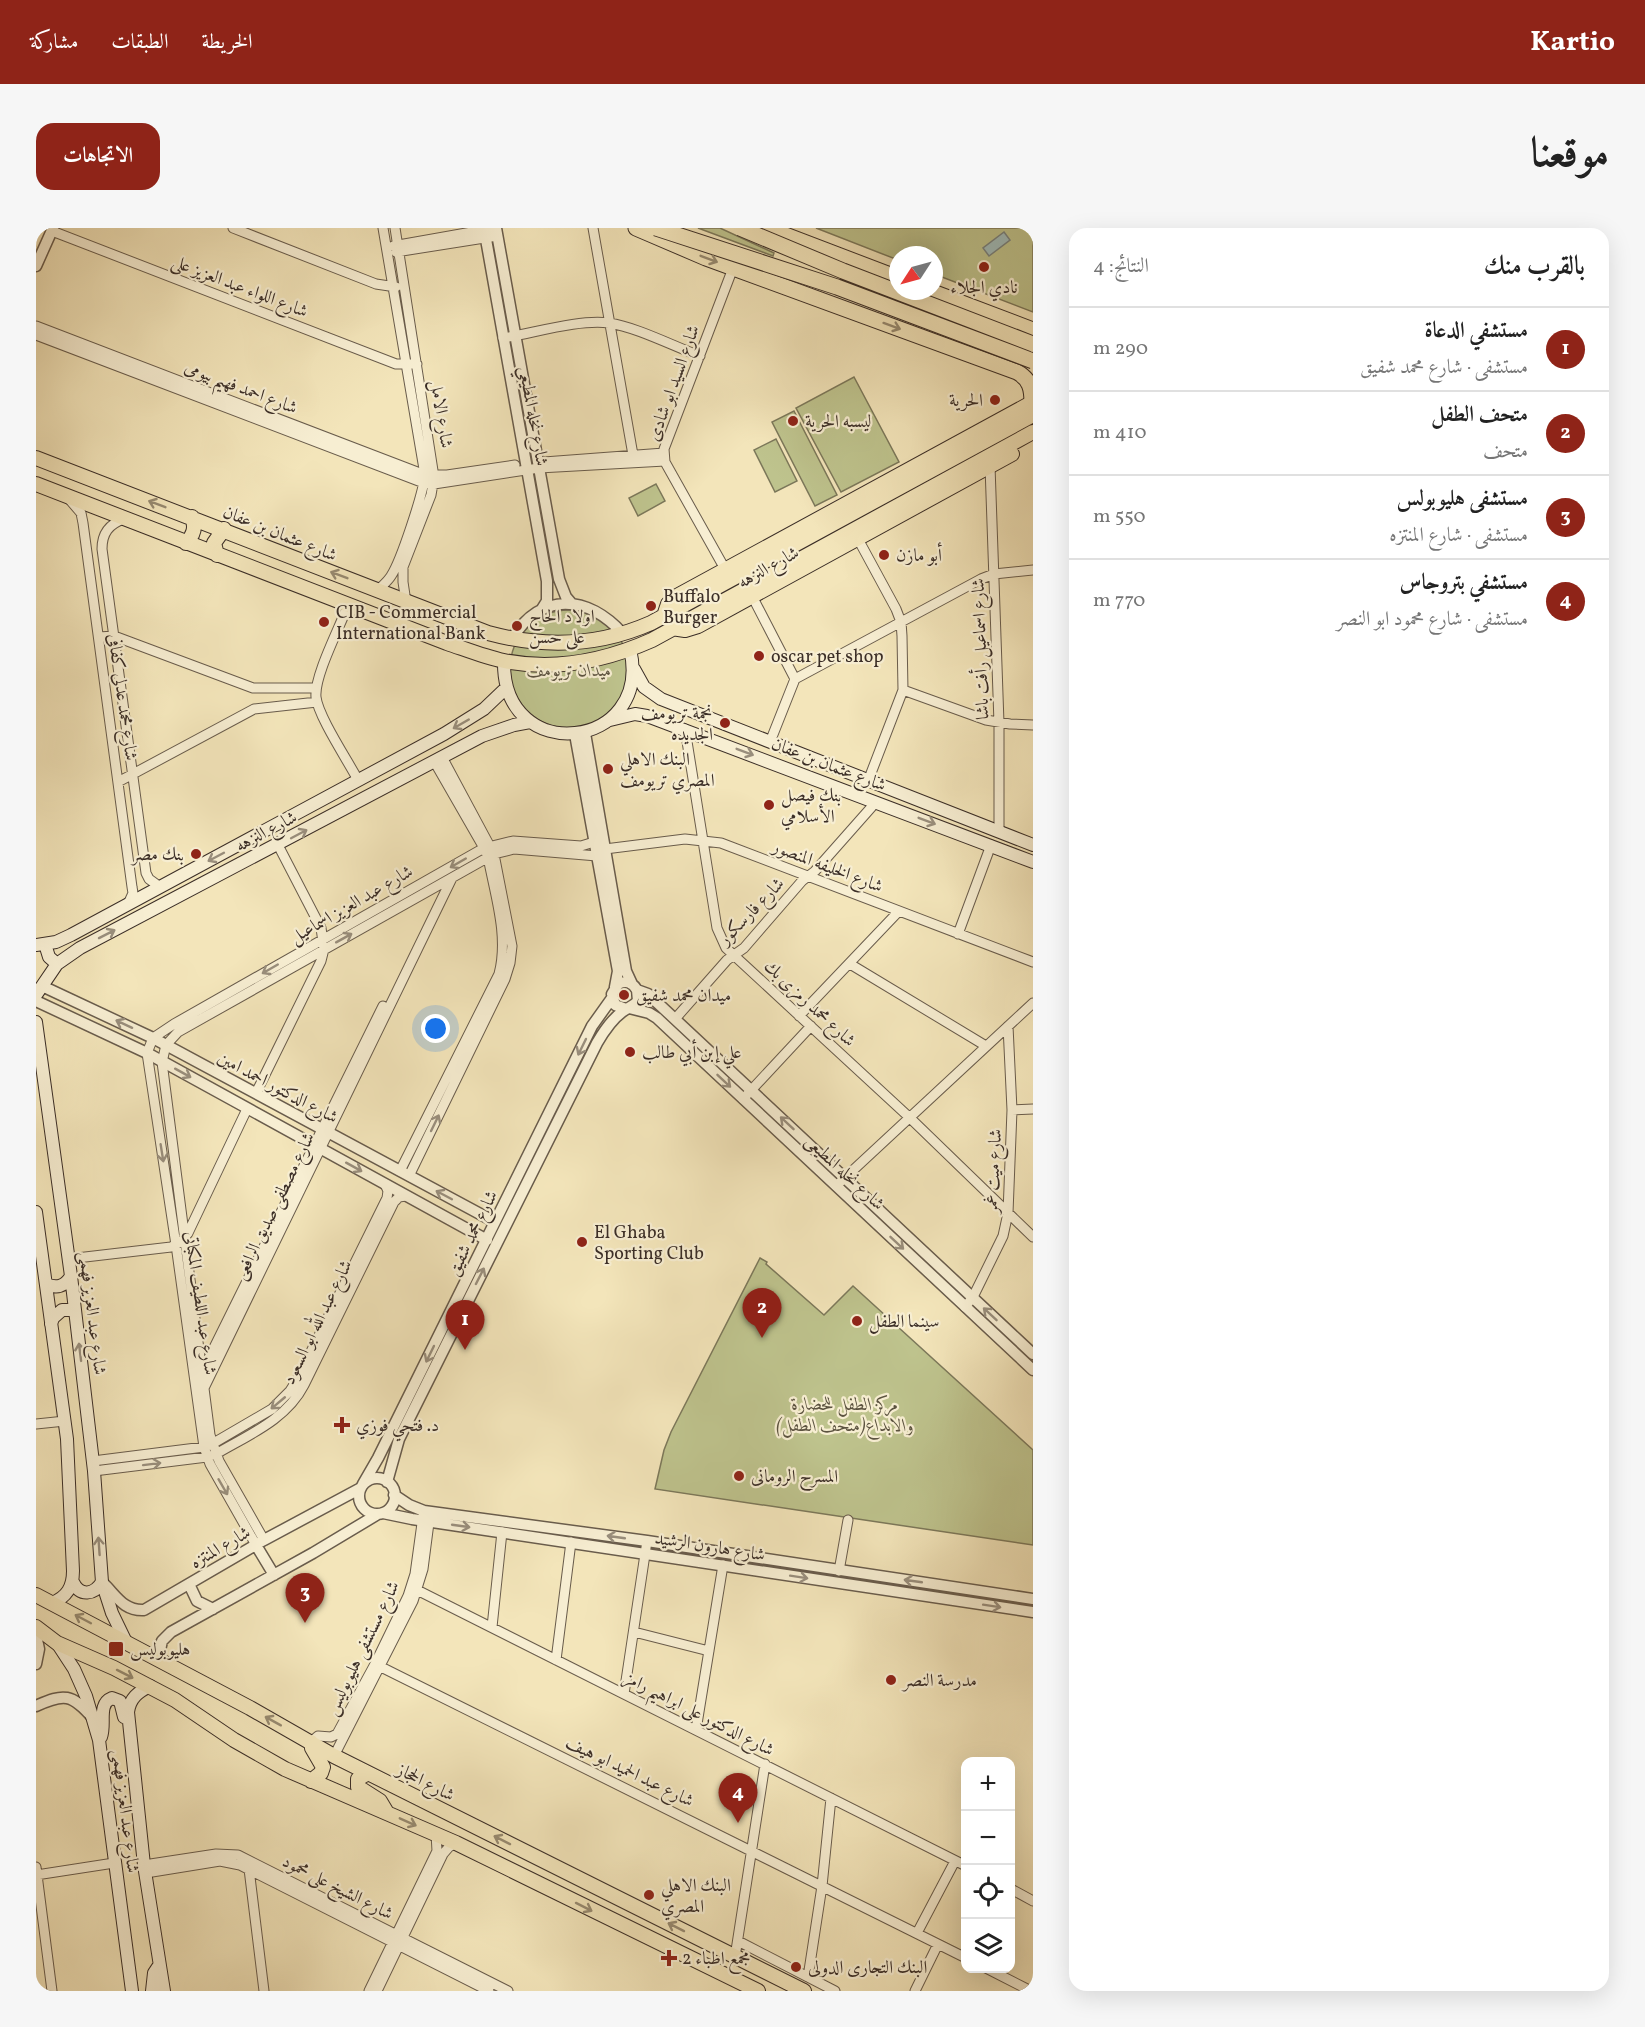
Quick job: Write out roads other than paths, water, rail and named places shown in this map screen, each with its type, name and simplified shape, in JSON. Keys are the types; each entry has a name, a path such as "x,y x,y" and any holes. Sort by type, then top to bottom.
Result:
{"highway":[{"path":"636,228 734,268 995,363 1024,377 1031,387 1033,406"},
{"path":"656,228 837,287 1033,361"},
{"path":"740,228 1033,344"},
{"path":"767,228 889,275"},
{"path":"943,296 1033,330"},
{"path":"995,363 1008,355 1012,346 1014,336 1010,321"}],"main road":[{"name":"شارع النزهه","path":"668,622 668,604 672,599 1033,406"},
{"name":"شارع النزهه","path":"504,661 535,665 565,665 600,659 630,649 668,622 693,600 1033,406"},
{"path":"668,622 1033,432"},
{"name":"شارع النزهه","path":"512,639 561,644 596,641 668,622 685,630 692,629 1033,442"},
{"name":"شارع عثمان بن عفان","path":"36,458 224,529 406,602 488,633 512,639"},
{"path":"36,484 447,644 504,661 506,688 520,713 530,722 552,732 580,734 598,728 620,710 632,683 634,669 630,649"},
{"path":"186,543 193,534 192,517"},
{"path":"217,555 214,543 224,529"},
{"name":"شارع عثمان بن عفان","path":"634,669 644,687 661,699 1033,845"},
{"name":"شارع النزهه","path":"41,945 64,939 471,718 506,688"},
{"path":"661,699 656,704 656,710 675,720 682,728"},
{"name":"شارع عثمان بن عفان","path":"610,720 628,715 647,716 1033,862"},
{"name":"شارع النزهه","path":"39,991 57,964 80,948 438,759 497,730 530,722"},
{"path":"41,945 57,964"},
{"name":"شارع عبد العزيز فهمى","path":"36,1022 71,1276 93,1466 102,1582 112,1613 126,1642"},
{"path":"36,1212 65,1421 73,1582 82,1593 91,1593 98,1589 102,1582"},
{"path":"46,1284 53,1287 61,1286 71,1276"},
{"path":"51,1324 53,1318 62,1310 75,1310"},
{"path":"52,1603 65,1595 73,1582"},
{"name":"شارع الحجاز","path":"36,1595 334,1756 735,1957 806,1984"},
{"path":"36,1627 57,1643 175,1700 259,1755 311,1782 456,1843 758,1991"},
{"name":"شارع عبد العزيز فهمى","path":"57,1643 78,1678 99,1740 132,1991"},
{"name":"شارع عبد العزيز فهمى","path":"150,1686 131,1699 128,1712 145,1869 164,1991"},
{"path":"99,1740 103,1731 103,1706 108,1699 120,1701 124,1722 129,1732"},
{"path":"311,1742 322,1767 321,1773 311,1782"},
{"path":"368,1773 358,1779 358,1787 380,1801 386,1812"},
{"path":"152,1991 154,1973 159,1965"}],"street":[{"path":"233,228 376,284 405,287"},
{"name":"شارع الامل","path":"383,228 393,287 412,365"},
{"name":"شارع الامل","path":"395,228 405,287 412,365 429,480 403,567 402,582 406,602"},
{"path":"593,228 633,455"},
{"path":"36,266 52,229"},
{"name":"شارع اللواء عبد العزيز على","path":"52,229 396,364 412,365"},
{"path":"387,250 490,231"},
{"name":"شارع نخله المطيعي","path":"490,231 515,336 559,579 566,597 572,604"},
{"name":"شارع نخله المطيعي","path":"490,231 503,338 547,581 547,601 543,609"},
{"name":"شارع السيد ابو شادى","path":"725,569 664,457 734,268"},
{"path":"503,338 586,323 609,323 700,356"},
{"name":"شارع احمد فهيم بيومى","path":"36,327 429,480"},
{"name":"شارع احمد فهيم بيومى","path":"36,335 429,480"},
{"path":"429,480 633,455 664,457"},
{"path":"538,465 664,457"},
{"name":"شارع اسماعيل رأفت باشا","path":"990,466 999,723 999,832"},
{"name":"شارع الامل","path":"378,590 394,571 429,480"},
{"name":"شارع محمد عدلى كفافى","path":"68,497 81,513 83,523 133,893 128,904"},
{"name":"شارع محمد عدلى كفافى","path":"124,519 110,526 102,541 146,873 149,879 160,887"},
{"path":"858,539 901,622 903,690 868,781"},
{"path":"770,742 795,679 981,579 994,574 1033,570"},
{"path":"752,596 795,679"},
{"path":"512,639 530,616 543,609 562,604 592,609 609,619 623,634"},
{"path":"348,605 316,688 321,713 358,780"},
{"path":"99,637 114,636 253,688 316,688"},
{"path":"253,688 254,709"},
{"path":"903,690 999,723 1033,725"},
{"path":"118,782 254,709 317,702"},
{"name":"شارع محمد رمزى بك","path":"682,728 720,939 734,956 909,1117 1033,1236"},
{"path":"580,734 594,842 601,853"},
{"path":"580,734 622,971 635,987 638,1001 627,1009 615,1005 614,992 622,971"},
{"path":"405,1173 505,979 512,946 489,851 438,759"},
{"name":"شارع فارسكور","path":"675,1019 727,960 744,948 802,881 818,868 876,802"},
{"name":"شارع الخليفه المنصور","path":"601,853 685,839 702,839 721,843 1033,962"},
{"name":"شارع عبد العزيز اسماعيل","path":"153,1038 324,939 489,851 513,841 581,846 594,842"},
{"path":"256,1093 321,961 324,949 321,928 278,845"},
{"path":"958,934 991,845"},
{"name":"شارع عبد العزيز اسماعيل","path":"166,1045 178,1032 448,880 489,851 514,849 601,853"},
{"name":"شارع مصطفى صديق الرافعى","path":"198,1373 217,1342 317,1147 448,880"},
{"path":"800,1016 899,911"},
{"path":"850,964 986,1046"},
{"path":"614,992 621,983 635,987"},
{"name":"شارع نخله المطيعى","path":"635,987 648,994 1033,1354"},
{"name":"شارع الدكتور احمد امين","path":"39,991 153,1038 495,1222"},
{"name":"شارع محمد شفيق","path":"362,1486 384,1448 592,1026 614,992"},
{"name":"شارع الدكتور احمد امين","path":"36,1001 147,1053 487,1240"},
{"path":"836,1186 1033,1003"},
{"name":"شارع نخله المطيعى","path":"627,1009 649,1013 657,1018 1033,1370"},
{"name":"شارع محمد شفيق","path":"387,1482 399,1439 597,1043 614,1019 627,1009"},
{"path":"602,1010 610,1012 614,1019"},
{"path":"743,1099 811,1026"},
{"name":"شارع ميت غمر","path":"966,1307 973,1298 1003,1236 1008,1213 1012,1110 1008,1026"},
{"path":"147,1053 153,1038"},
{"path":"162,1062 166,1045"},
{"name":"شارع عبد اللطيف المكباتى","path":"147,1053 208,1445 211,1455 260,1543"},
{"name":"شارع عبد اللطيف المكباتى","path":"162,1062 198,1341 198,1373 204,1388 208,1445"},
{"path":"68,1259 165,1248 176,1245 185,1238 248,1109"},
{"path":"1012,1110 1033,1109"},
{"name":"شارع مصطفى صديق الرافعى","path":"204,1388 317,1147"},
{"name":"شارع عبد الله ابو السعود","path":"93,1466 208,1445 272,1409 291,1391 387,1198 388,1191 385,1184"},
{"name":"شارع عبد الله ابو السعود","path":"93,1466 211,1455 278,1417 297,1398 394,1202 399,1197 406,1196"},
{"path":"198,1341 209,1344 217,1342"},
{"path":"36,1424 65,1421"},
{"path":"158,1659 160,1647 166,1636 274,1575 392,1506 394,1495 387,1482 375,1478 362,1486 359,1496 366,1510 380,1513"},
{"name":"شارع المنتزه","path":"102,1582 124,1605 137,1610 151,1607 362,1486"},
{"name":"شارع هارون الرشيد","path":"394,1495 426,1516 502,1532 723,1565 1033,1599"},
{"name":"شارع هارون الرشيد","path":"380,1513 426,1516 647,1541 1033,1612"},
{"name":"شارع مستشفى هليوبوليس","path":"334,1756 417,1590 423,1569 426,1516"},
{"name":"شارع مستشفى هليوبوليس","path":"311,1742 318,1736 331,1737 339,1732 378,1665 412,1585 426,1516"},
{"path":"838,1577 848,1520"},
{"path":"492,1627 502,1532"},
{"path":"624,1694 647,1541"},
{"path":"556,1660 571,1542"},
{"path":"260,1543 274,1575"},
{"path":"696,1730 723,1565"},
{"path":"189,1584 197,1601 213,1609"},
{"name":"شارع الدكتور على ابراهيم رامز","path":"417,1590 964,1865"},
{"path":"633,1632 709,1651"},
{"path":"36,1635 39,1649 36,1664"},
{"name":"شارع عبد الحميد ابو هيف","path":"378,1665 961,1956"},
{"path":"36,1706 54,1698 69,1698 82,1706 94,1720"},
{"path":"735,1957 765,1764"},
{"path":"806,1984 822,1886 831,1798"},
{"path":"376,1991 437,1851 436,1834"},
{"path":"369,1991 443,1854 456,1843"},
{"name":"شارع الشيخ على محمود","path":"145,1869 216,1854 238,1855 489,1991"},
{"path":"917,1934 955,1861"},
{"name":"شارع الشيخ على محمود","path":"145,1869 230,1862 507,1991"},
{"path":"52,1991 41,1939 36,1873 114,1863"},
{"path":"249,1869 264,1991"},
{"path":"1015,1891 1033,1901"},
{"path":"738,1941 806,1984 835,1991"},
{"path":"915,1991 938,1944"},
{"path":"996,1973 1031,1991"}],"water":[{"path":"1004,232 1010,240 989,256 983,248"}],"place":[{"name":"نادي الجلاء","path":"984,267"},
{"name":"الحرية","path":"995,400"},
{"name":"ليسبه الحرية","path":"793,421"},
{"name":"أبو مازن","path":"884,555"},
{"name":"Buffalo Burger","path":"651,606"},
{"name":"CIB - Commercial International Bank","path":"324,622"},
{"name":"اولاد الحاج على حسن","path":"517,626"},
{"name":"oscar pet shop","path":"759,656"},
{"name":"نجمة تريومف الجديده","path":"725,723"},
{"name":"البنك الاهلي المصري تريومف","path":"608,769"},
{"name":"بنك فيصل الأسلامي","path":"769,805"},
{"name":"بنك مصر","path":"196,854"},
{"name":"ميدان محمد شفيق","path":"624,995"},
{"name":"علي إبن أبي طالب","path":"630,1052"},
{"name":"El Ghaba Sporting Club","path":"582,1242"},
{"name":"سينما الطفل","path":"857,1321"},
{"name":"متحف الطفل","path":"762,1338"},
{"name":"مستشفي الدعاة","path":"465,1350"},
{"name":"د. فتحي فوزي","path":"342,1425"},
{"name":"المسرح الرومانى","path":"739,1476"},
{"name":"مستشفى هليوبولس","path":"305,1623"},
{"name":"هليوبوليس","path":"116,1649"},
{"name":"مدرسة النصر","path":"891,1680"},
{"name":"مستشفي بتروجاس","path":"738,1823"},
{"name":"البنك الاهلي المصري","path":"649,1895"},
{"name":"مجمع اطباء 2","path":"669,1958"},
{"name":"البنك التجارى الدولى","path":"796,1967"}],"park label":[{"name":"ميدان تريومف","path":"569,670"},
{"name":"مركز الطفل للحضارة والابداع(متحف الطفل)","path":"845,1414"}]}
